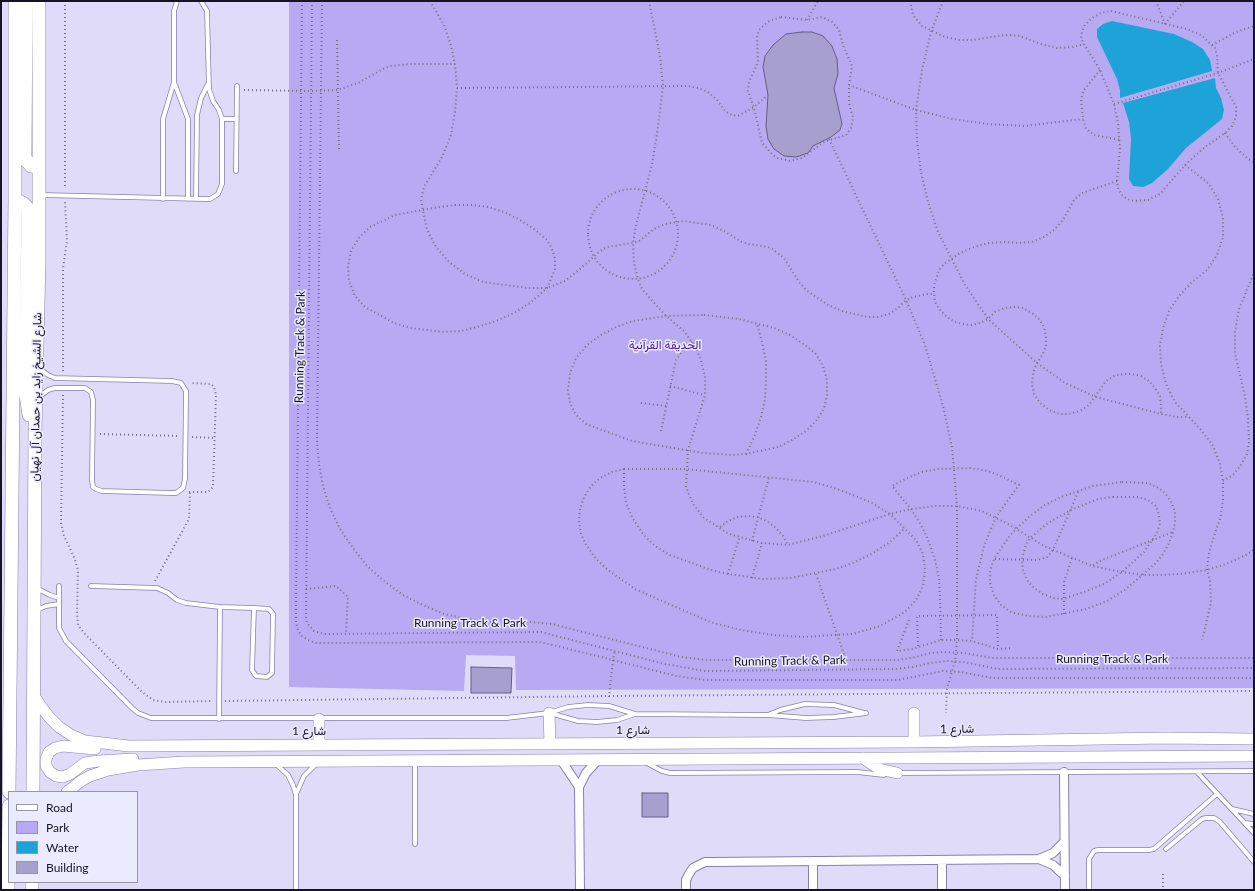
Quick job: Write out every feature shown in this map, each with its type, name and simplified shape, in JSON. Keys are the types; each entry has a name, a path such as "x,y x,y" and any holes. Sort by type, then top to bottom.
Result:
{"main road":[{"name":"شارع الشيخ زايد بن حمدان آل نهيان","path":"9,791 16,1"},
{"path":"26,1 25,156 26,160 31,166 38,167"},
{"name":"شارع الشيخ زايد بن حمدان آل نهيان","path":"33,791 32,693 39,195 39,1"},
{"path":"15,200 24,203 28,210 26,395 29,415 35,433"}],"street":[{"name":"شارع 1","path":"32,693 49,717 59,727 71,735 85,741 129,746 914,742 1166,738 1254,739"},
{"path":"549,713 550,743"},
{"path":"914,713 914,742"},
{"path":"319,719 319,744"},
{"path":"129,746 111,749 63,746 55,748 49,752 46,759 46,766 50,772 56,776 63,777 70,774 85,763 99,761 138,758 184,762"},
{"path":"68,791 90,776 108,770 132,766 184,762 597,761 1254,756"},
{"path":"864,758 879,769 897,773"},
{"path":"561,760 579,787"},
{"path":"580,890 579,787 586,773 597,761"},
{"path":"1064,772 1065,890"},
{"path":"1039,859 1053,852 1064,842"},
{"path":"686,890 686,880 693,868 705,862 1039,859 1053,865 1065,876"},
{"path":"942,860 942,890"},
{"path":"813,861 814,890"}],"lane":[{"path":"163,198 163,119 174,82 174,11 178,1"},
{"path":"39,195 65,197 210,199 218,194 221,189 222,119 219,110 210,96 208,83 207,12 201,1"},
{"path":"174,82 188,119 188,199"},
{"path":"196,199 197,115 201,98 208,83"},
{"path":"236,171 237,88"},
{"path":"222,119 236,119"},
{"path":"36,400 41,394 55,388 85,388 91,392 93,396 92,480 93,487 96,489 102,491 171,493 180,491 185,484 186,391 181,383 172,381 55,378 41,370 37,364"},
{"path":"34,586 59,598"},
{"path":"59,586 59,628 66,641 138,713 151,718 506,718 549,713 578,706 598,705 608,706 635,714 768,715 806,718 834,717 866,713 840,706 818,704 792,706 768,715"},
{"path":"91,586 151,587 163,590 181,602 220,607 254,608 269,609 273,614 272,673 267,677 256,676 252,670 254,608"},
{"path":"34,613 46,606 59,604"},
{"path":"219,719 220,607"},
{"path":"549,713 573,721 597,722 617,720 635,714"},
{"path":"642,760 658,769 670,773 857,772 882,775 897,773 1254,771"},
{"path":"296,795 304,776 319,761"},
{"path":"414,761 415,844"},
{"path":"272,762 288,775 296,795 296,890"},
{"path":"1197,772 1254,833"},
{"path":"1089,890 1089,859 1094,851 1152,850 1217,794"},
{"path":"1232,809 1254,814"},
{"path":"1196,812 1202,819"},
{"path":"1166,849 1202,819 1210,817 1217,819 1254,862"},
{"path":"1244,823 1254,824"}],"path":[{"path":"63,378 63,268 68,241 65,212 65,1"},
{"path":"302,1 296,605 296,623 302,636 315,643 530,642 548,644 676,676 706,680 898,680 934,672 952,672 992,678 1254,678"},
{"name":"Running Track & Park","path":"312,1 306,617 310,627 318,633 532,632 549,634 665,664 705,670 895,669 913,667 938,661 955,661 997,669 1254,668"},
{"path":"322,1 317,441 319,464 323,486 330,508 337,522 353,548 367,566 384,581 403,594 444,614 490,622 531,622 552,624 681,657 700,660 904,660 931,652 956,652 992,658 1254,658"},
{"path":"430,1 444,25 451,46 455,64 457,88 455,112 450,135 442,157 424,187 421,199 427,230 436,247 449,262 465,274 483,282 528,288 547,288"},
{"path":"649,1 660,56 663,86 658,134 633,243 634,263 642,289 666,316 684,331 692,342 701,360 705,377 705,395 688,450 686,488 693,504 704,518 730,534 762,543 788,545 911,509 936,506 957,506 982,511 996,517 1044,546 1092,566 1144,575 1180,574 1207,570 1226,564 1254,550"},
{"path":"807,20 818,1"},
{"path":"910,1 913,15 922,26 931,32 945,37 959,40 973,40 1009,35 1020,36 1056,48 1073,47 1084,44"},
{"path":"943,1 931,32 922,70 916,110 917,142 921,172 928,202 938,232 964,285 988,319 1037,363 1065,383 1096,397 1161,414 1177,417 1189,417"},
{"path":"1156,1 1165,24"},
{"path":"1165,24 1184,1"},
{"path":"1111,11 1165,24 1195,31 1208,39 1217,55 1218,73 1236,106 1236,117 1232,126 1185,165 1160,194 1148,200 1134,201 1127,199 1118,188 1117,181 1120,140 1114,104 1100,70 1081,38 1082,31 1085,25 1092,18 1101,13 1111,11"},
{"path":"781,17 807,20 822,17 836,25 852,66 849,85 849,103 853,118 851,128 846,135 829,139 802,158 790,161 778,158 768,151 762,143 748,87 758,62 757,37 759,30 769,21 781,17"},
{"path":"1212,45 1236,32 1254,26"},
{"path":"337,40 339,151"},
{"path":"1114,104 1218,73 1254,59"},
{"path":"237,88 301,91 338,90 360,82 390,66 411,64 455,64"},
{"path":"1100,70 1084,90 1081,99 1083,120 1086,129 1094,135 1120,140"},
{"path":"849,85 916,110 952,119 988,124 1024,126 1083,120"},
{"path":"457,88 688,86 703,90 716,99 726,112 738,116 754,108 768,95"},
{"path":"1225,133 1235,147 1248,159 1254,162"},
{"path":"829,139 906,300 925,345 952,447 957,506 956,652 947,693 946,713"},
{"path":"1185,165 1208,183 1218,199 1223,218 1223,237 1217,255 1207,270 1192,282 1179,296 1169,311 1163,328 1160,346 1161,364 1166,384 1175,402 1202,431 1212,446 1220,464 1223,482 1220,519 1209,552 1207,570 1210,581 1211,603 1202,640"},
{"path":"1117,181 1082,193 1074,200 1063,220 1054,230 1044,237 1032,242 989,243 960,253 939,270 934,285 935,302 940,310 953,321 971,325 988,319 996,312 1004,308 1024,308 1032,312 1044,327 1046,337 1046,346 1032,373 1032,384 1034,394 1037,399 1049,410 1059,414 1070,414 1080,411 1089,405 1096,397 1100,388 1110,379 1123,374 1132,374 1141,376 1149,381 1155,388 1160,396 1161,414"},
{"path":"627,189 645,191 654,194 668,206 672,213 677,232 675,251 664,267 656,273 638,279 624,278 612,274 602,266 594,256 588,239 588,230 592,214 603,200 618,191 627,189"},
{"path":"547,288 555,269 555,259 547,240 534,229 504,212 472,205 455,205 422,210 395,215 382,220 370,227 359,238 351,251 348,266 349,282 355,296 365,307 394,323 410,328 444,332 461,331 490,323 514,313 530,303 547,288 565,281 600,251 607,247 639,241 654,229 665,224 684,221 711,225 742,242 771,248 784,258 798,282 806,290 828,306 842,311 867,317 878,317 889,314 906,300 919,295 934,294"},
{"path":"1223,482 1241,465 1247,454 1249,442 1245,397 1235,353 1235,331 1239,309 1254,273"},
{"path":"704,315 722,316 757,324 774,328 790,335 805,345 816,354 823,366 827,380 828,395 824,409 816,421 806,431 778,447 746,454 717,454 649,444 615,435 586,424 576,415 570,403 568,390 570,373 576,358 587,345 616,327 633,321 666,316 704,315"},
{"path":"746,454 755,435 765,399 766,361 757,324"},
{"path":"661,431 676,360 683,350 692,342"},
{"path":"180,491 208,492 213,487 216,395 214,387 207,383 181,383"},
{"path":"670,386 705,395"},
{"path":"63,387 61,523 64,536 74,557 78,570 78,625 142,692 153,700 166,702 609,696 1254,691"},
{"path":"641,403 666,406"},
{"path":"92,434 215,438"},
{"path":"941,640 941,615 935,560 929,542 911,509 892,486 906,478 922,472 938,469 971,468 988,471 1019,485 996,517 989,531 979,560 976,579 972,641"},
{"path":"624,469 626,503 642,534 655,546 670,555 711,570 728,574 763,579 790,578 836,569 855,562 879,549 905,528"},
{"path":"624,469 686,469 814,482 872,503 890,514 905,528 916,540 923,554 925,570 923,586 916,600 905,612 880,626 866,631 837,635 773,635 741,630 710,622 635,589 621,580 596,559 586,546 581,534 579,521 580,509 584,497 591,486 600,478 612,472 624,469"},
{"path":"752,541 769,477"},
{"path":"1122,482 1147,483 1157,487 1165,493 1175,512 1173,532 1164,554 1144,575 1107,601 1086,610 1046,617 1028,616 1011,612 1001,604 994,595 990,583 990,571 994,559 1016,529 1045,505 1062,497 1079,490 1122,482"},
{"path":"994,559 1042,559 1046,557 1053,550 1079,490"},
{"path":"151,587 190,519 190,492"},
{"path":"1113,497 1138,497 1148,500 1156,506 1160,524 1153,540 1133,563 1122,572 1104,584 1084,592 1064,598 1053,598 1034,588 1027,580 1023,570 1022,559 1026,544 1030,538 1048,522 1070,510 1098,499 1113,497"},
{"path":"720,527 728,521 738,517 758,517 776,528 788,545"},
{"path":"1092,566 1102,560 1173,532"},
{"path":"728,574 740,536"},
{"path":"752,578 762,543"},
{"path":"1064,614 1064,578 1072,558"},
{"path":"816,574 846,660"},
{"path":"306,589 336,586 348,597 346,633"},
{"path":"918,646 917,616 998,615 998,648"},
{"path":"909,620 898,651 912,649 941,640 972,641 998,648 1012,648"},
{"path":"608,706 615,650"},
{"path":"1163,874 1163,890"}],"green space":[{"name":"الحديقة القرآنية","path":"289,1 1254,1 1254,688 516,690 515,656 466,655 464,691 289,687"}],"water":[{"path":"1112,21 1174,34 1192,42 1203,49 1210,60 1212,71 1120,98 1120,90 1117,79 1097,37 1097,29 1103,24"},
{"path":"1215,78 1216,88 1221,98 1224,110 1222,119 1186,148 1168,169 1152,183 1143,187 1133,186 1129,179 1131,139 1129,122 1123,103"}],"building":[{"path":"812,32 823,36 832,46 837,59 838,74 834,88 842,124 840,130 831,137 813,146 808,153 796,157 784,156 774,149 768,139 766,126 768,95 763,67 765,56 773,45 786,34"},
{"path":"471,667 512,668 511,693 471,693"},
{"path":"642,793 668,793 668,817 642,817"}]}
